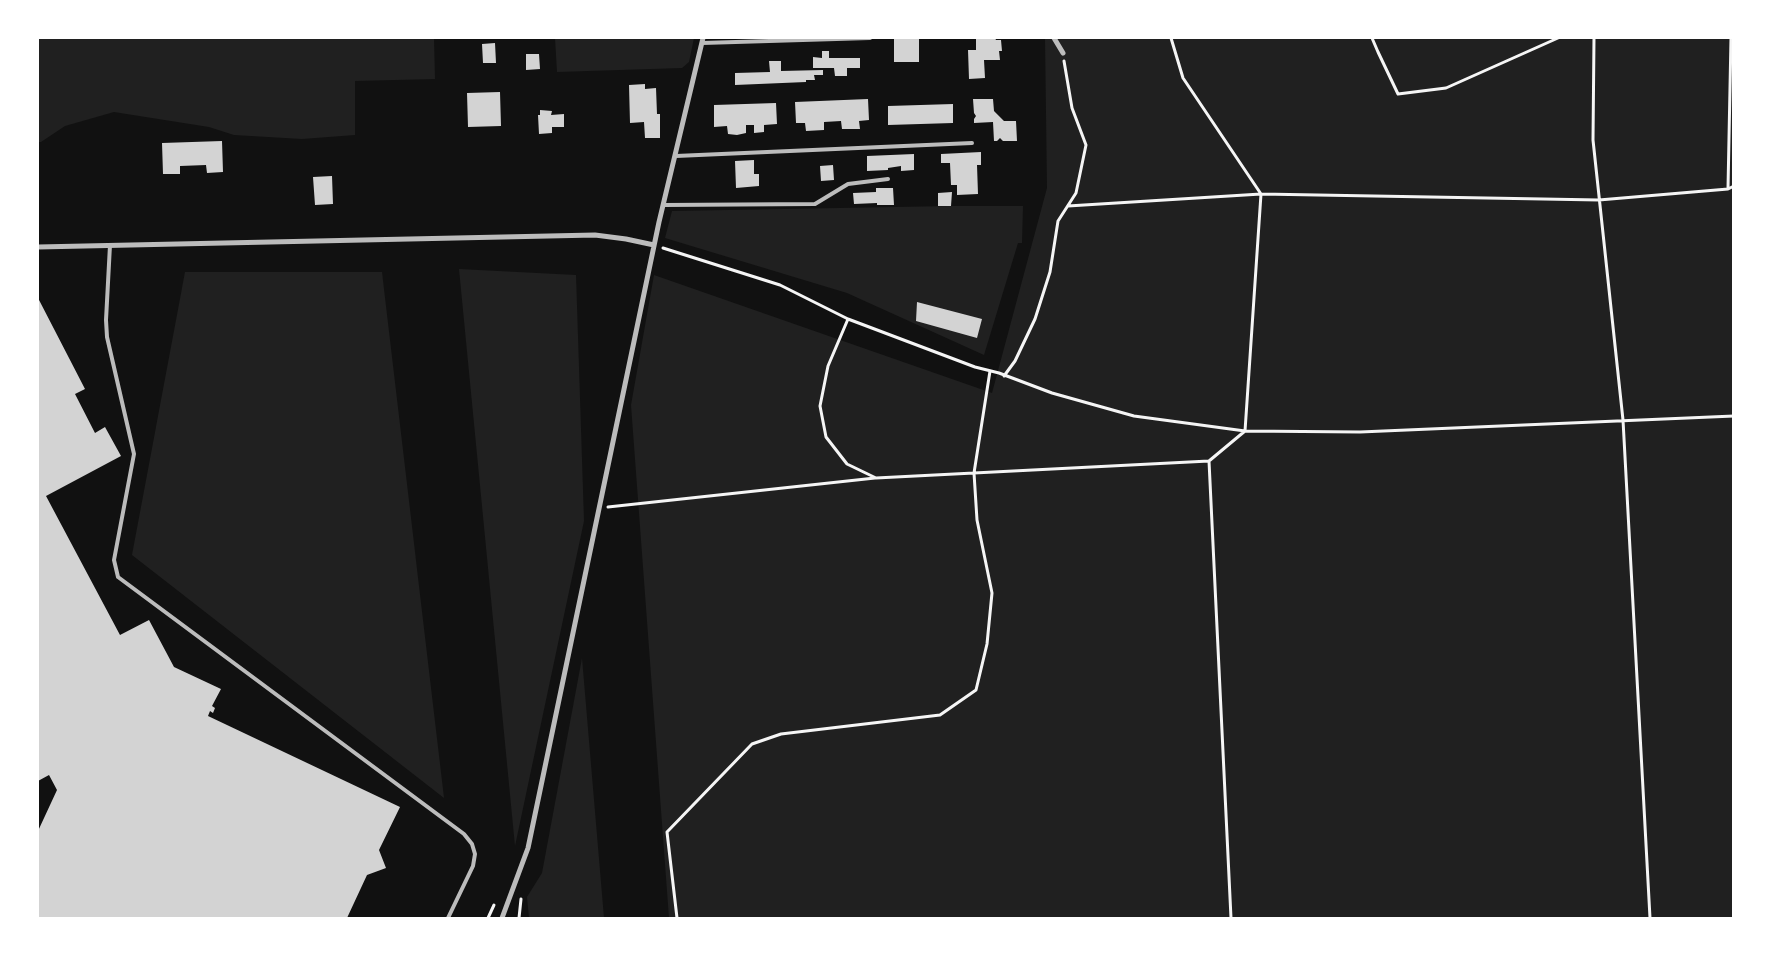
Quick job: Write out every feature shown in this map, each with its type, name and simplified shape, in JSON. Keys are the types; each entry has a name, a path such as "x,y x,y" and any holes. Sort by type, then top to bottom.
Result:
{"street":[{"path":"1054,38 1063,54"},
{"path":"502,918 528,848 654,245 702,40"},
{"path":"38,247 595,235 654,245"}],"lane":[{"path":"702,40 870,38"},
{"path":"676,156 972,143"},
{"path":"664,205 815,204 848,184 888,179"},
{"path":"110,245 106,320 107,337 134,454 114,560 118,577 464,834 472,844 475,854 473,866 448,918"}],"path":[{"path":"600,508 876,478 1209,461 1245,430 1262,194 1183,78 1171,38"},
{"path":"1372,38 1398,94 1446,88 1558,38"},
{"path":"1594,38 1593,140 1623,420 1650,918"},
{"path":"1728,189 1731,38"},
{"path":"1004,376 1015,361 1035,318 1050,272 1058,221 1076,193 1086,145 1072,108 1063,54"},
{"path":"1068,206 1262,194 1599,200 1728,189 1734,186"},
{"path":"654,245 780,285 848,319 975,367 1052,393 1134,416 1245,430 1360,432 1734,416"},
{"path":"848,319 828,366 820,406 826,437 846,464 876,478"},
{"path":"677,918 667,832 752,744 781,734 940,715 976,690 987,644 992,593 977,520 974,473 990,371"},
{"path":"1209,461 1231,918"}],"shaded area":[{"path":"38,38 434,38 435,79 355,81 355,135 302,139 234,135 209,127 114,112 65,126 41,142 38,142"},
{"path":"555,38 694,38 689,62 682,68 557,72"},
{"path":"1045,38 1733,38 1733,918 669,918 631,405 654,275 992,393 1047,188"},
{"path":"1023,206 1022,243 1018,243 984,355 847,293 665,238 672,211"},
{"path":"459,269 576,275 584,521 515,846"},
{"path":"185,272 382,272 444,798 132,555"},
{"path":"582,658 604,918 529,918 527,897 542,873"}],"building":[{"path":"894,38 919,38 919,62 894,62"},
{"path":"976,38 995,38 996,40 1001,40 1002,51 999,51 1000,60 984,60 985,78 969,79 968,50 976,50"},
{"path":"495,43 496,63 483,63 482,44"},
{"path":"822,51 829,51 829,58 860,58 860,68 847,68 847,76 835,76 834,68 813,68 813,57 822,58"},
{"path":"526,54 539,54 540,69 526,70"},
{"path":"769,61 781,61 781,71 823,70 823,75 814,75 815,80 806,80 806,82 735,85 735,73 770,72"},
{"path":"645,84 645,89 656,88 657,114 660,114 660,138 645,138 644,122 630,123 629,85"},
{"path":"500,92 501,126 468,127 467,93"},
{"path":"868,99 869,120 859,121 860,129 842,129 841,121 824,122 824,130 806,131 805,123 796,123 795,102"},
{"path":"973,99 993,99 994,111 1004,121 1016,121 1017,141 1003,141 1000,138 994,141 993,122 974,123 976,116"},
{"path":"776,103 777,124 764,125 764,132 754,133 754,125 746,125 746,133 737,135 728,134 727,126 714,127 714,105"},
{"path":"953,104 953,123 888,125 888,106"},
{"path":"540,110 552,111 551,115 564,114 564,127 552,127 552,133 539,134 538,115 540,115"},
{"path":"222,141 223,172 207,173 206,165 180,166 180,174 163,174 162,143"},
{"path":"981,152 981,165 977,165 978,194 957,195 957,185 951,185 950,163 941,163 941,154"},
{"path":"914,154 914,170 901,171 901,166 888,168 888,170 867,171 867,156"},
{"path":"754,160 754,174 759,174 759,186 736,188 735,161"},
{"path":"833,165 834,180 821,181 820,166"},
{"path":"332,176 333,204 315,205 313,177"},
{"path":"876,188 893,188 894,205 877,205 877,203 854,204 853,193 876,192"},
{"path":"952,192 951,206 938,206 938,193"},
{"path":"38,298 85,389 75,394 95,433 105,427 121,456 46,496 120,635 149,620 174,667 221,689 212,706 215,708 213,713 210,711 208,716 400,807 379,850 386,868 367,875 347,918 38,918 38,831 57,790 49,775 38,781"},
{"path":"917,302 982,319 977,338 916,321"}]}
